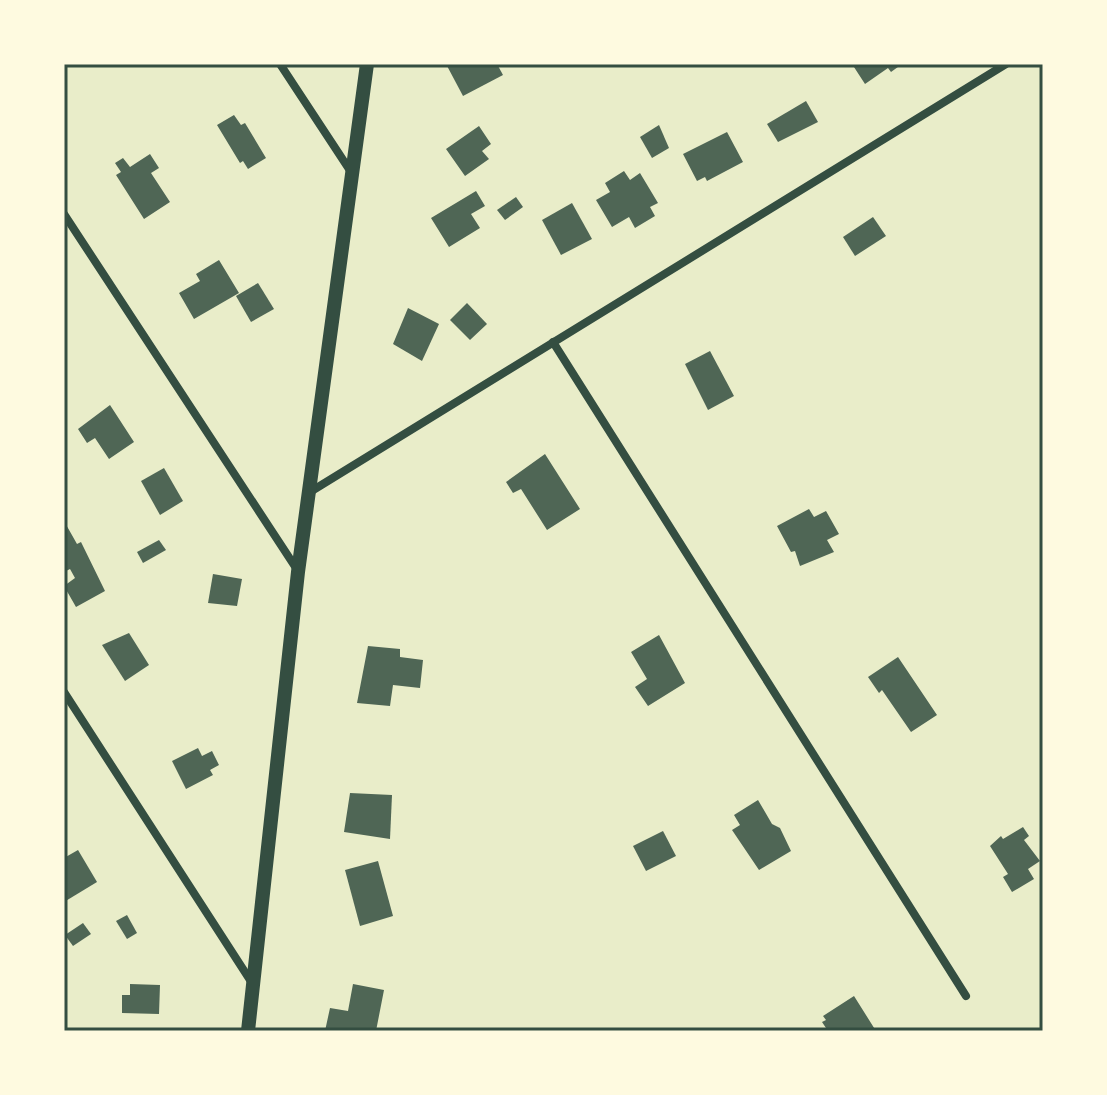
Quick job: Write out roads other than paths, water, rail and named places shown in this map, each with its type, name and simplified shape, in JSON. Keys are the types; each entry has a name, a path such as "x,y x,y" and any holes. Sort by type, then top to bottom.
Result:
{"street":[{"path":"280,64 354,176"},
{"path":"248,1031 298,572 367,64"},
{"path":"310,492 1006,64"},
{"path":"64,214 298,572"},
{"path":"553,342 966,996"},
{"path":"64,692 253,984"}]}
